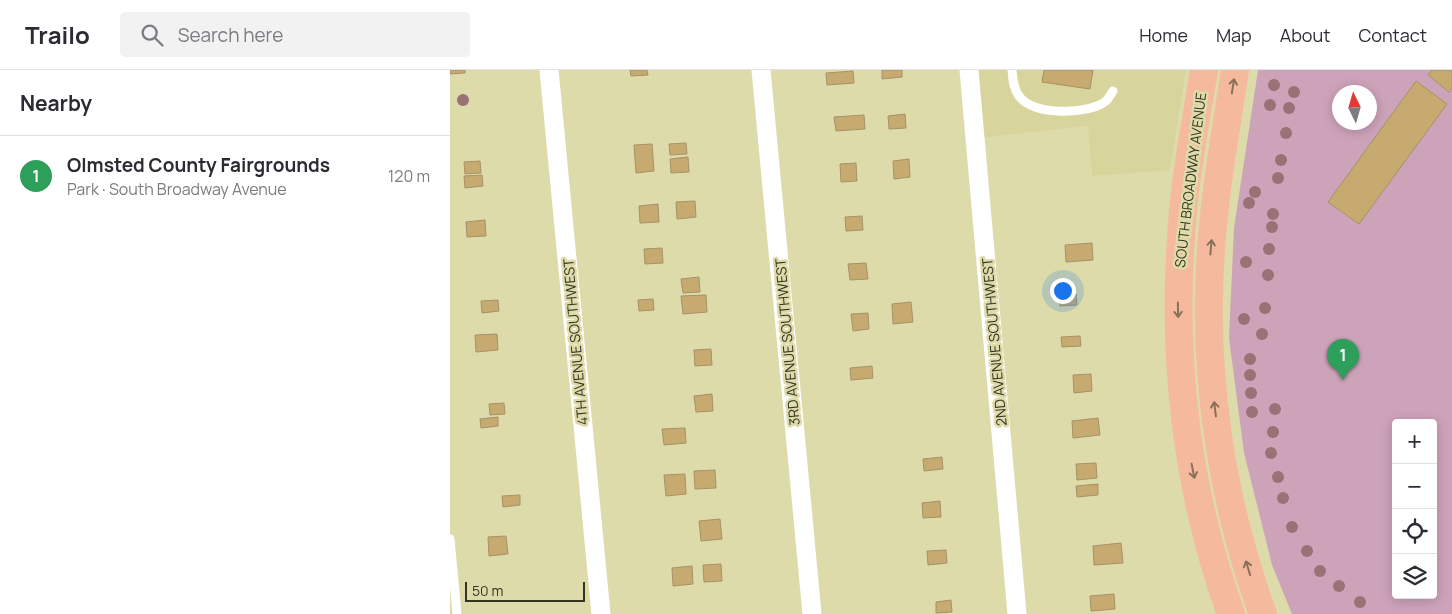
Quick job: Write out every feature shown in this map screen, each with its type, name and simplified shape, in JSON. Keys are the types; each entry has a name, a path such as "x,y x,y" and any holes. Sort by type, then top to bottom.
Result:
{"main road":[{"name":"SOUTH BROADWAY AVENUE","path":"1204,70 1181,236 1178,292 1180,354 1190,455 1214,560 1231,614"},
{"name":"SOUTH BROADWAY AVENUE","path":"1235,70 1215,204 1209,276 1209,333 1215,404 1227,484 1243,554 1263,614"}],"street":[{"name":"4TH AVENUE SOUTHWEST","path":"549,70 600,614"},
{"name":"3RD AVENUE SOUTHWEST","path":"761,70 812,614"},
{"name":"2ND AVENUE SOUTHWEST","path":"968,70 1017,614"}],"lane":[{"path":"1012,70 1014,86 1020,98 1030,105 1043,109 1075,111 1094,107 1106,101 1113,91"},
{"path":"450,539 457,614"}],"shaded area":[{"path":"969,70 1186,70 1170,170 1092,176 1088,126 976,138"},
{"path":"1258,70 1452,70 1452,614 1292,614 1272,565 1244,453 1229,338 1234,228"}],"building":[{"path":"450,70 465,70 465,73 450,74"},
{"path":"630,70 647,70 648,75 631,76"},
{"path":"882,70 902,70 902,77 882,79"},
{"path":"1044,70 1093,70 1090,89 1042,82"},
{"path":"1432,70 1452,70 1452,89 1449,92 1428,75"},
{"path":"853,71 854,83 827,85 826,73"},
{"path":"1416,81 1447,104 1359,224 1328,202"},
{"path":"905,114 906,128 889,129 888,116"},
{"path":"864,115 865,129 836,131 834,117"},
{"path":"686,143 687,154 670,155 669,144"},
{"path":"652,144 654,171 636,173 634,145"},
{"path":"688,157 689,172 671,173 670,159"},
{"path":"909,159 910,177 894,179 893,161"},
{"path":"480,161 481,173 465,174 464,162"},
{"path":"856,163 857,181 841,182 840,164"},
{"path":"482,175 483,186 465,188 464,176"},
{"path":"695,201 696,217 677,219 676,202"},
{"path":"658,204 659,222 640,223 639,206"},
{"path":"862,216 863,230 846,231 845,217"},
{"path":"485,220 486,236 467,237 466,222"},
{"path":"1092,243 1093,260 1066,262 1065,245"},
{"path":"662,248 663,263 645,264 644,249"},
{"path":"866,263 868,279 850,280 848,264"},
{"path":"699,277 700,292 683,293 681,279"},
{"path":"1076,294 1077,305 1060,306 1059,296"},
{"path":"706,295 707,312 683,314 681,296"},
{"path":"653,299 654,310 639,311 638,300"},
{"path":"498,300 499,311 482,313 481,301"},
{"path":"911,302 913,322 893,324 892,304"},
{"path":"868,313 869,329 853,331 851,314"},
{"path":"497,334 498,350 476,352 475,335"},
{"path":"1080,336 1081,346 1062,347 1061,337"},
{"path":"711,349 712,365 695,366 694,350"},
{"path":"872,366 873,378 851,380 850,368"},
{"path":"1091,374 1092,391 1074,393 1073,375"},
{"path":"712,394 713,411 696,412 694,396"},
{"path":"504,403 505,414 490,415 489,404"},
{"path":"498,417 498,426 481,428 480,419"},
{"path":"1098,418 1100,435 1073,438 1072,421"},
{"path":"685,428 686,443 664,445 662,429"},
{"path":"942,457 943,469 924,471 923,459"},
{"path":"1096,463 1097,478 1077,480 1076,464"},
{"path":"715,470 716,488 695,489 694,471"},
{"path":"685,474 686,494 666,496 664,475"},
{"path":"1098,484 1098,495 1077,497 1076,486"},
{"path":"520,495 520,505 503,507 502,496"},
{"path":"940,501 941,517 923,518 922,503"},
{"path":"720,519 722,539 701,541 699,521"},
{"path":"506,536 508,554 489,556 488,537"},
{"path":"1121,543 1123,563 1094,565 1093,546"},
{"path":"946,550 947,563 928,565 927,551"},
{"path":"721,564 722,581 704,582 703,565"},
{"path":"692,566 693,584 673,586 672,568"},
{"path":"1114,594 1115,609 1091,611 1090,596"},
{"path":"951,600 952,612 936,613 936,602"}],"place":[{"name":"Olmsted County Fairgrounds","path":"1343,380"}]}
